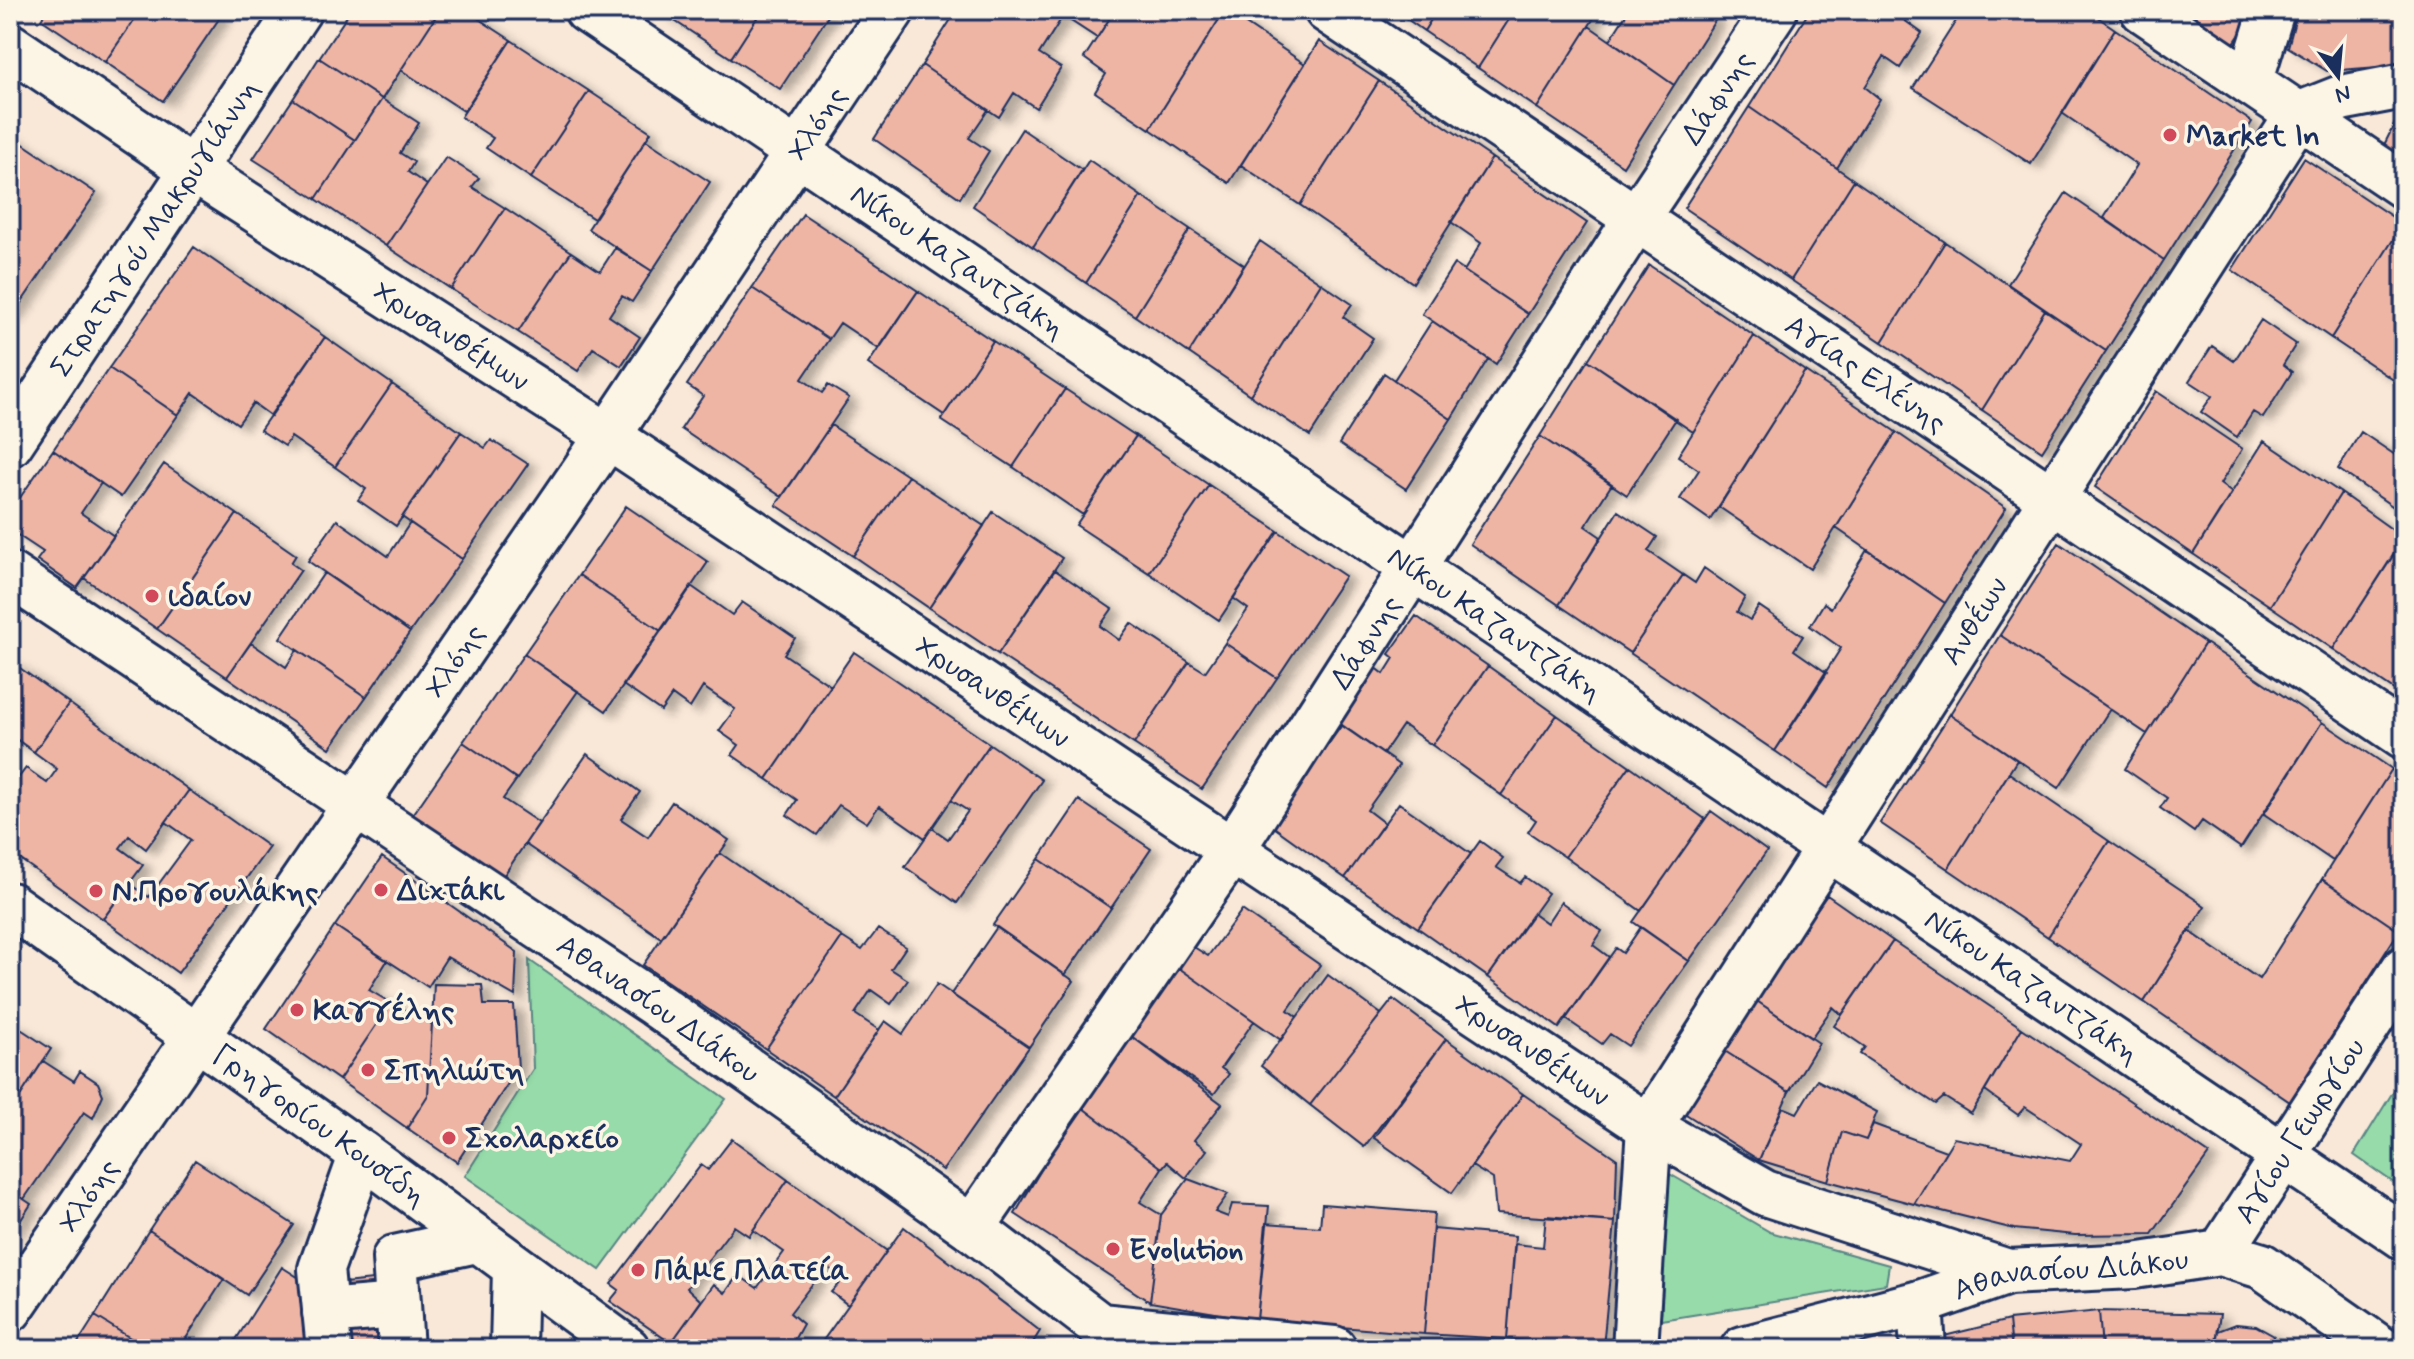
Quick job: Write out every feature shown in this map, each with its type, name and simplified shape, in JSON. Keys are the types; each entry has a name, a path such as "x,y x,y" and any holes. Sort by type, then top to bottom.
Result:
{"street":[{"name":"Στρατηγού Μακρυγιάννη","path":"14,428 195,171 299,10"},
{"name":"Νίκου Καζαντζάκη","path":"587,10 2404,1237"},
{"name":"Χλόης","path":"10,1309 608,436 892,10"},
{"name":"Αγίας Ελένης","path":"1327,10 2404,736"},
{"name":"Δάφνης","path":"972,1228 1232,850 1636,219 1775,10"},
{"path":"2143,10 2404,186"},
{"path":"2250,82 2272,10"},
{"name":"Χρυσανθέμων","path":"10,46 195,171 608,436 1649,1127 1765,1193 2008,1272"},
{"path":"2298,115 2341,98 2404,86"},
{"name":"Ανθέων","path":"1649,1127 2298,115"},
{"name":"Αθανασίου Διάκου","path":"10,575 655,1004 972,1228 1099,1338 1334,1349"},
{"name":"Γρηγορίου Κουσίδη","path":"10,905 195,1039 362,1154 627,1349"},
{"name":"Αγίου Γεωργίου","path":"2220,1253 2404,969"},
{"path":"1635,1349 1649,1127"},
{"path":"362,1154 321,1269 327,1332 399,1328 395,1258 476,1240"},
{"name":"Αθανασίου Διάκου","path":"1743,1349 1920,1303 2008,1272 2134,1266 2220,1253 2262,1266 2381,1349"},
{"path":"513,1349 515,1268"},
{"path":"1920,1303 1923,1349"}],"green space":[{"path":"529,960 726,1099 600,1270 465,1176 533,1069"},
{"path":"2404,1074 2404,1190 2354,1155"},
{"path":"1668,1173 1770,1232 1889,1265 1886,1284 1661,1320"}],"building":[{"path":"47,10 141,10 105,62 41,19"},
{"path":"141,10 225,10 163,101 105,62"},
{"path":"351,10 440,10 382,99 319,58"},
{"path":"440,10 465,10 511,40 464,111 401,70"},
{"path":"658,10 762,10 731,58"},
{"path":"762,10 832,10 780,89 731,58"},
{"path":"957,10 1115,10 1097,38 1063,16 1039,54 1061,68 1036,108 1014,93 999,117 922,65"},
{"path":"1115,10 1225,10 1150,129 1095,92 1106,74 1084,58"},
{"path":"1225,10 1305,64 1229,183 1150,129"},
{"path":"1394,10 1437,10 1424,31"},
{"path":"1437,10 1515,10 1478,68 1424,31"},
{"path":"1515,10 1599,10 1537,108 1478,68"},
{"path":"1629,10 1703,10 1716,19 1674,85 1610,40"},
{"path":"1810,10 1890,10 1922,33 1900,68 1884,57 1865,87 1880,99 1837,168 1749,107"},
{"path":"1963,10 2087,10 2115,29 2031,164 1913,88"},
{"path":"2175,10 2250,10 2246,25 2230,49"},
{"path":"2298,10 2404,10 2404,65 2327,71 2288,47"},
{"path":"1589,26 1674,85 1623,166 1537,108"},
{"path":"2115,29 2252,122 2164,260 2104,218 2137,165 2062,113"},
{"path":"511,40 589,91 531,178 486,148 493,138 461,117"},
{"path":"1319,41 1379,81 1300,205 1241,165"},
{"path":"319,58 382,99 355,140 293,99"},
{"path":"922,65 988,110 969,138 989,151 960,198 874,139"},
{"path":"1379,81 1492,158 1413,283 1300,205"},
{"path":"589,91 651,132 594,219 531,178"},
{"path":"293,99 355,140 316,199 253,159"},
{"path":"382,99 419,123 400,153 414,162 408,172 427,185 386,246 316,199"},
{"path":"2404,105 2404,161 2383,147"},
{"path":"1749,107 1854,180 1791,280 1684,208"},
{"path":"1022,129 1082,170 1033,247 973,206"},
{"path":"10,135 96,193 10,319"},
{"path":"646,140 710,182 652,271 588,229"},
{"path":"446,157 479,178 472,187 505,208 451,289 386,246"},
{"path":"1492,158 1587,223 1528,314 1464,271 1481,243 1451,222"},
{"path":"2304,158 2403,224 2331,338 2232,270"},
{"path":"1089,160 1141,196 1086,283 1033,247"},
{"path":"1854,180 1945,242 1882,342 1791,280"},
{"path":"2066,193 2164,260 2106,351 2008,284"},
{"path":"1141,196 1190,229 1135,316 1086,283"},
{"path":"505,208 571,252 518,332 451,289"},
{"path":"803,214 918,291 879,349 840,323 829,339 752,288"},
{"path":"2404,225 2404,387 2331,338"},
{"path":"1190,229 1244,265 1189,353 1135,316"},
{"path":"1260,241 1321,283 1250,395 1189,353"},
{"path":"1945,242 2045,310 1982,410 1882,342"},
{"path":"194,247 325,337 271,416 253,403 238,424 193,393 178,415 109,368"},
{"path":"615,248 652,271 632,302 622,296 609,316 640,337 621,366 593,348 578,371 518,332 571,252 600,271"},
{"path":"1454,264 1528,314 1496,364 1422,314"},
{"path":"1649,265 1754,336 1693,432 1588,360"},
{"path":"1321,283 1352,304 1343,317 1373,338 1310,436 1250,395"},
{"path":"752,288 829,339 802,379 822,393 828,385 849,398 782,497 681,429 703,396 687,385"},
{"path":"918,291 993,341 944,415 868,364"},
{"path":"2045,310 2106,351 2042,451 1982,410"},
{"path":"2261,320 2296,344 2283,365 2292,372 2263,418 2253,412 2237,437 2201,412 2212,396 2189,381 2212,346 2234,361"},
{"path":"1432,321 1488,359 1451,419 1394,380"},
{"path":"1754,336 1805,371 1710,520 1680,499 1699,470 1678,456"},
{"path":"325,337 392,384 335,467 291,437 285,446 260,430"},
{"path":"993,341 1065,389 1013,467 941,420"},
{"path":"1588,360 1676,419 1627,495 1540,436"},
{"path":"109,368 178,415 121,497 53,450"},
{"path":"1805,371 1896,432 1810,569 1719,507"},
{"path":"1384,373 1451,419 1406,489 1339,444"},
{"path":"392,384 461,432 396,526 358,500 366,489 335,467"},
{"path":"1065,389 1136,436 1083,515 1013,467"},
{"path":"2156,391 2242,449 2220,484 2232,493 2193,554 2095,487"},
{"path":"831,425 908,476 853,556 776,505"},
{"path":"461,432 485,448 491,440 528,464 462,559 402,517"},
{"path":"1896,432 2006,508 1945,603 1836,528"},
{"path":"2361,432 2404,461 2404,514 2338,469"},
{"path":"1136,436 1209,485 1149,573 1076,525"},
{"path":"1540,436 1612,484 1585,526 1601,537 1559,605 1470,544"},
{"path":"2264,441 2341,493 2270,606 2193,554"},
{"path":"53,450 101,483 81,513 114,536 77,588 37,560 43,552 10,530 10,512"},
{"path":"164,464 237,514 157,629 84,578"},
{"path":"908,476 984,526 929,608 853,556"},
{"path":"1209,485 1278,531 1219,620 1149,573"},
{"path":"2341,493 2404,538 2333,649 2270,606"},
{"path":"626,506 708,562 661,631 579,575"},
{"path":"1618,511 1657,537 1648,551 1683,575 1630,653 1559,605"},
{"path":"993,512 1062,558 998,654 929,608"},
{"path":"237,514 296,555 291,563 301,570 227,677 157,629"},
{"path":"337,520 388,556 410,523 462,559 410,632 308,561"},
{"path":"1278,531 1345,576 1277,678 1225,643 1248,609 1233,598"},
{"path":"2059,543 2205,643 2147,734 2000,635"},
{"path":"1867,550 1945,603 1828,788 1775,751 1841,648 1810,626 1824,603 1831,608"},
{"path":"2395,553 2404,560 2404,674 2394,690 2333,649"},
{"path":"1704,568 1745,597 1737,612 1750,620 1759,606 1803,636 1794,650 1827,673 1775,751 1630,653 1683,575 1695,583"},
{"path":"1055,570 1112,609 1100,626 1119,640 1131,623 1189,662 1134,744 998,654"},
{"path":"324,573 410,632 366,697 280,638"},
{"path":"579,575 661,631 606,711 524,654"},
{"path":"691,586 732,615 742,602 795,638 784,654 831,686 767,779 732,755 739,745 719,731 735,709 703,687 690,708 672,695 661,711 623,685"},
{"path":"1416,616 1488,666 1432,745 1403,725 1383,754 1331,718 1370,663 1384,674 1394,658 1389,654"},
{"path":"2000,635 2110,709 2059,788 1950,714"},
{"path":"251,643 286,667 297,650 366,697 330,748 227,677"},
{"path":"1225,643 1277,678 1202,789 1134,744 1189,662 1205,672"},
{"path":"2205,643 2322,722 2241,848 2202,821 2194,832 2160,808 2167,798 2125,769"},
{"path":"854,652 990,744 925,838 879,806 867,823 839,805 817,835 787,815 797,800 767,779"},
{"path":"524,654 578,691 517,779 463,742"},
{"path":"10,661 69,703 34,752 16,739 10,747"},
{"path":"1488,666 1557,715 1501,795 1432,745"},
{"path":"69,703 189,790 146,849 129,836 120,848 143,865 103,919 10,852 10,789 26,768 47,783 57,769 34,752"},
{"path":"1950,714 2017,760 1948,869 1880,823"},
{"path":"1557,715 1630,766 1565,857 1528,832 1536,820 1501,795"},
{"path":"2322,722 2392,769 2333,861 2264,814"},
{"path":"1342,725 1399,765 1367,810 1384,823 1345,878 1271,825"},
{"path":"463,742 517,779 503,799 539,823 502,878 412,816"},
{"path":"990,744 1042,780 957,903 905,867 932,828 948,839 968,811 951,800"},
{"path":"587,754 640,792 621,819 648,837 672,802 729,840 661,938 525,844"},
{"path":"1630,766 1705,819 1641,911 1565,857"},
{"path":"2392,769 2404,778 2404,922 2399,931 2322,879"},
{"path":"2009,773 2109,841 2048,937 1948,869"},
{"path":"189,790 269,847 178,973 103,919 129,883 149,897 191,840 166,822"},
{"path":"1079,800 1151,849 1111,908 1039,859"},
{"path":"1399,803 1471,854 1418,928 1345,878"},
{"path":"1711,811 1767,851 1689,961 1633,922"},
{"path":"1480,841 1503,858 1496,867 1520,883 1525,877 1548,893 1488,977 1418,928"},
{"path":"2109,841 2205,906 2144,1002 2048,937"},
{"path":"720,853 842,937 766,1049 643,965"},
{"path":"382,857 517,952 515,996 447,957 428,987 335,926"},
{"path":"1039,859 1111,908 1065,975 993,925"},
{"path":"2322,879 2399,931 2290,1102 2144,1002 2189,931 2259,979"},
{"path":"1827,895 1893,941 1842,1015 1833,1007 1811,1038 1754,999"},
{"path":"1561,902 1602,931 1593,945 1609,957 1559,1028 1488,977 1533,913 1547,923"},
{"path":"1242,910 1320,965 1288,1010 1297,1017 1281,1040 1179,968 1194,947 1208,956"},
{"path":"335,926 387,961 369,990 391,1003 339,1080 266,1029"},
{"path":"997,927 1074,981 1029,1047 951,994"},
{"path":"1641,927 1689,961 1628,1046 1610,1034 1602,1044 1566,1019 1616,948 1623,953"},
{"path":"878,929 906,947 891,969 908,980 891,1004 871,990 855,1014 879,1030 834,1096 766,1049 842,937 862,950"},
{"path":"1893,941 2022,1028 1971,1114 1944,1097 1936,1104 1860,1054 1865,1047 1834,1026"},
{"path":"1179,968 1254,1021 1221,1068 1229,1074 1214,1094 1131,1036"},
{"path":"1328,975 1381,1014 1310,1105 1261,1066"},
{"path":"434,984 482,985 484,1005 514,1005 518,1068 457,1162 407,1128 428,1095"},
{"path":"937,984 1029,1047 943,1170 834,1096 885,1021 903,1034"},
{"path":"1393,999 1446,1039 1364,1147 1310,1105"},
{"path":"1754,999 1819,1043 1789,1092 1720,1048"},
{"path":"391,1003 432,1024 428,1095 407,1128 339,1080"},
{"path":"10,1022 51,1049 10,1112"},
{"path":"2022,1028 2209,1154 2152,1234 2075,1235 2014,1229 1914,1204 1954,1138 2070,1161 2081,1144 2025,1107 2018,1115 1985,1091"},
{"path":"1131,1036 1222,1104 1194,1140 1207,1150 1186,1178 1167,1162 1162,1168 1079,1105"},
{"path":"1446,1039 1523,1094 1452,1193 1374,1138"},
{"path":"1720,1048 1789,1092 1759,1160 1681,1111"},
{"path":"43,1061 74,1081 80,1071 98,1083 103,1095 93,1118 84,1112 24,1199 10,1190 10,1112"},
{"path":"1817,1080 1877,1112 1866,1140 1842,1132 1828,1181 1759,1160 1783,1107 1797,1113"},
{"path":"1523,1094 1617,1159 1615,1222 1496,1214 1493,1179 1472,1166"},
{"path":"1079,1105 1162,1168 1140,1202 1161,1215 1150,1302 1015,1214"},
{"path":"1873,1124 1946,1151 1914,1204 1828,1181 1842,1132 1866,1140"},
{"path":"732,1139 788,1180 749,1236 734,1226 687,1288 701,1301 671,1343 610,1301 619,1290 611,1284 701,1165 708,1170"},
{"path":"195,1160 294,1225 247,1295 149,1230"},
{"path":"1188,1179 1228,1194 1215,1212 1228,1217 1232,1204 1269,1206 1257,1320 1150,1302 1161,1215"},
{"path":"788,1180 887,1251 848,1305 831,1292 844,1278 826,1266 790,1313 803,1324 789,1349 679,1349 671,1343 714,1284 725,1293 738,1275 757,1288 784,1252 753,1230"},
{"path":"10,1190 31,1204 10,1237"},
{"path":"1322,1204 1434,1213 1424,1334 1257,1320 1266,1223 1320,1227"},
{"path":"1546,1216 1615,1222 1603,1347 1507,1339 1515,1244 1543,1247"},
{"path":"904,1227 1040,1331 1029,1349 817,1349"},
{"path":"1433,1229 1515,1236 1507,1339 1424,1334"},
{"path":"149,1230 224,1279 185,1340 193,1345 191,1349 148,1349 95,1316"},
{"path":"282,1267 310,1285 308,1349 230,1349"},
{"path":"382,1279 388,1349 341,1349 335,1284"},
{"path":"2099,1311 2220,1314 2215,1349 2102,1349"},
{"path":"2099,1311 2102,1349 2012,1349 2009,1320"},
{"path":"95,1316 148,1349 74,1349"},
{"path":"2009,1320 2012,1349 1946,1349 1944,1336"},
{"path":"2236,1324 2256,1326 2274,1336 2271,1348 2277,1349 2215,1349 2218,1331"}],"place":[{"name":"Market In","path":"2170,135"},
{"name":"ιδαίον","path":"152,596"},
{"name":"Διχτάκι","path":"381,890"},
{"name":"Ν.Προγουλάκης","path":"96,891"},
{"name":"Καγγέλης","path":"297,1010"},
{"name":"Σπηλιώτη","path":"368,1070"},
{"name":"Σχολαρχείο","path":"449,1138"},
{"name":"Evolution","path":"1113,1249"},
{"name":"Πάμε Πλατεία","path":"638,1270"}]}
